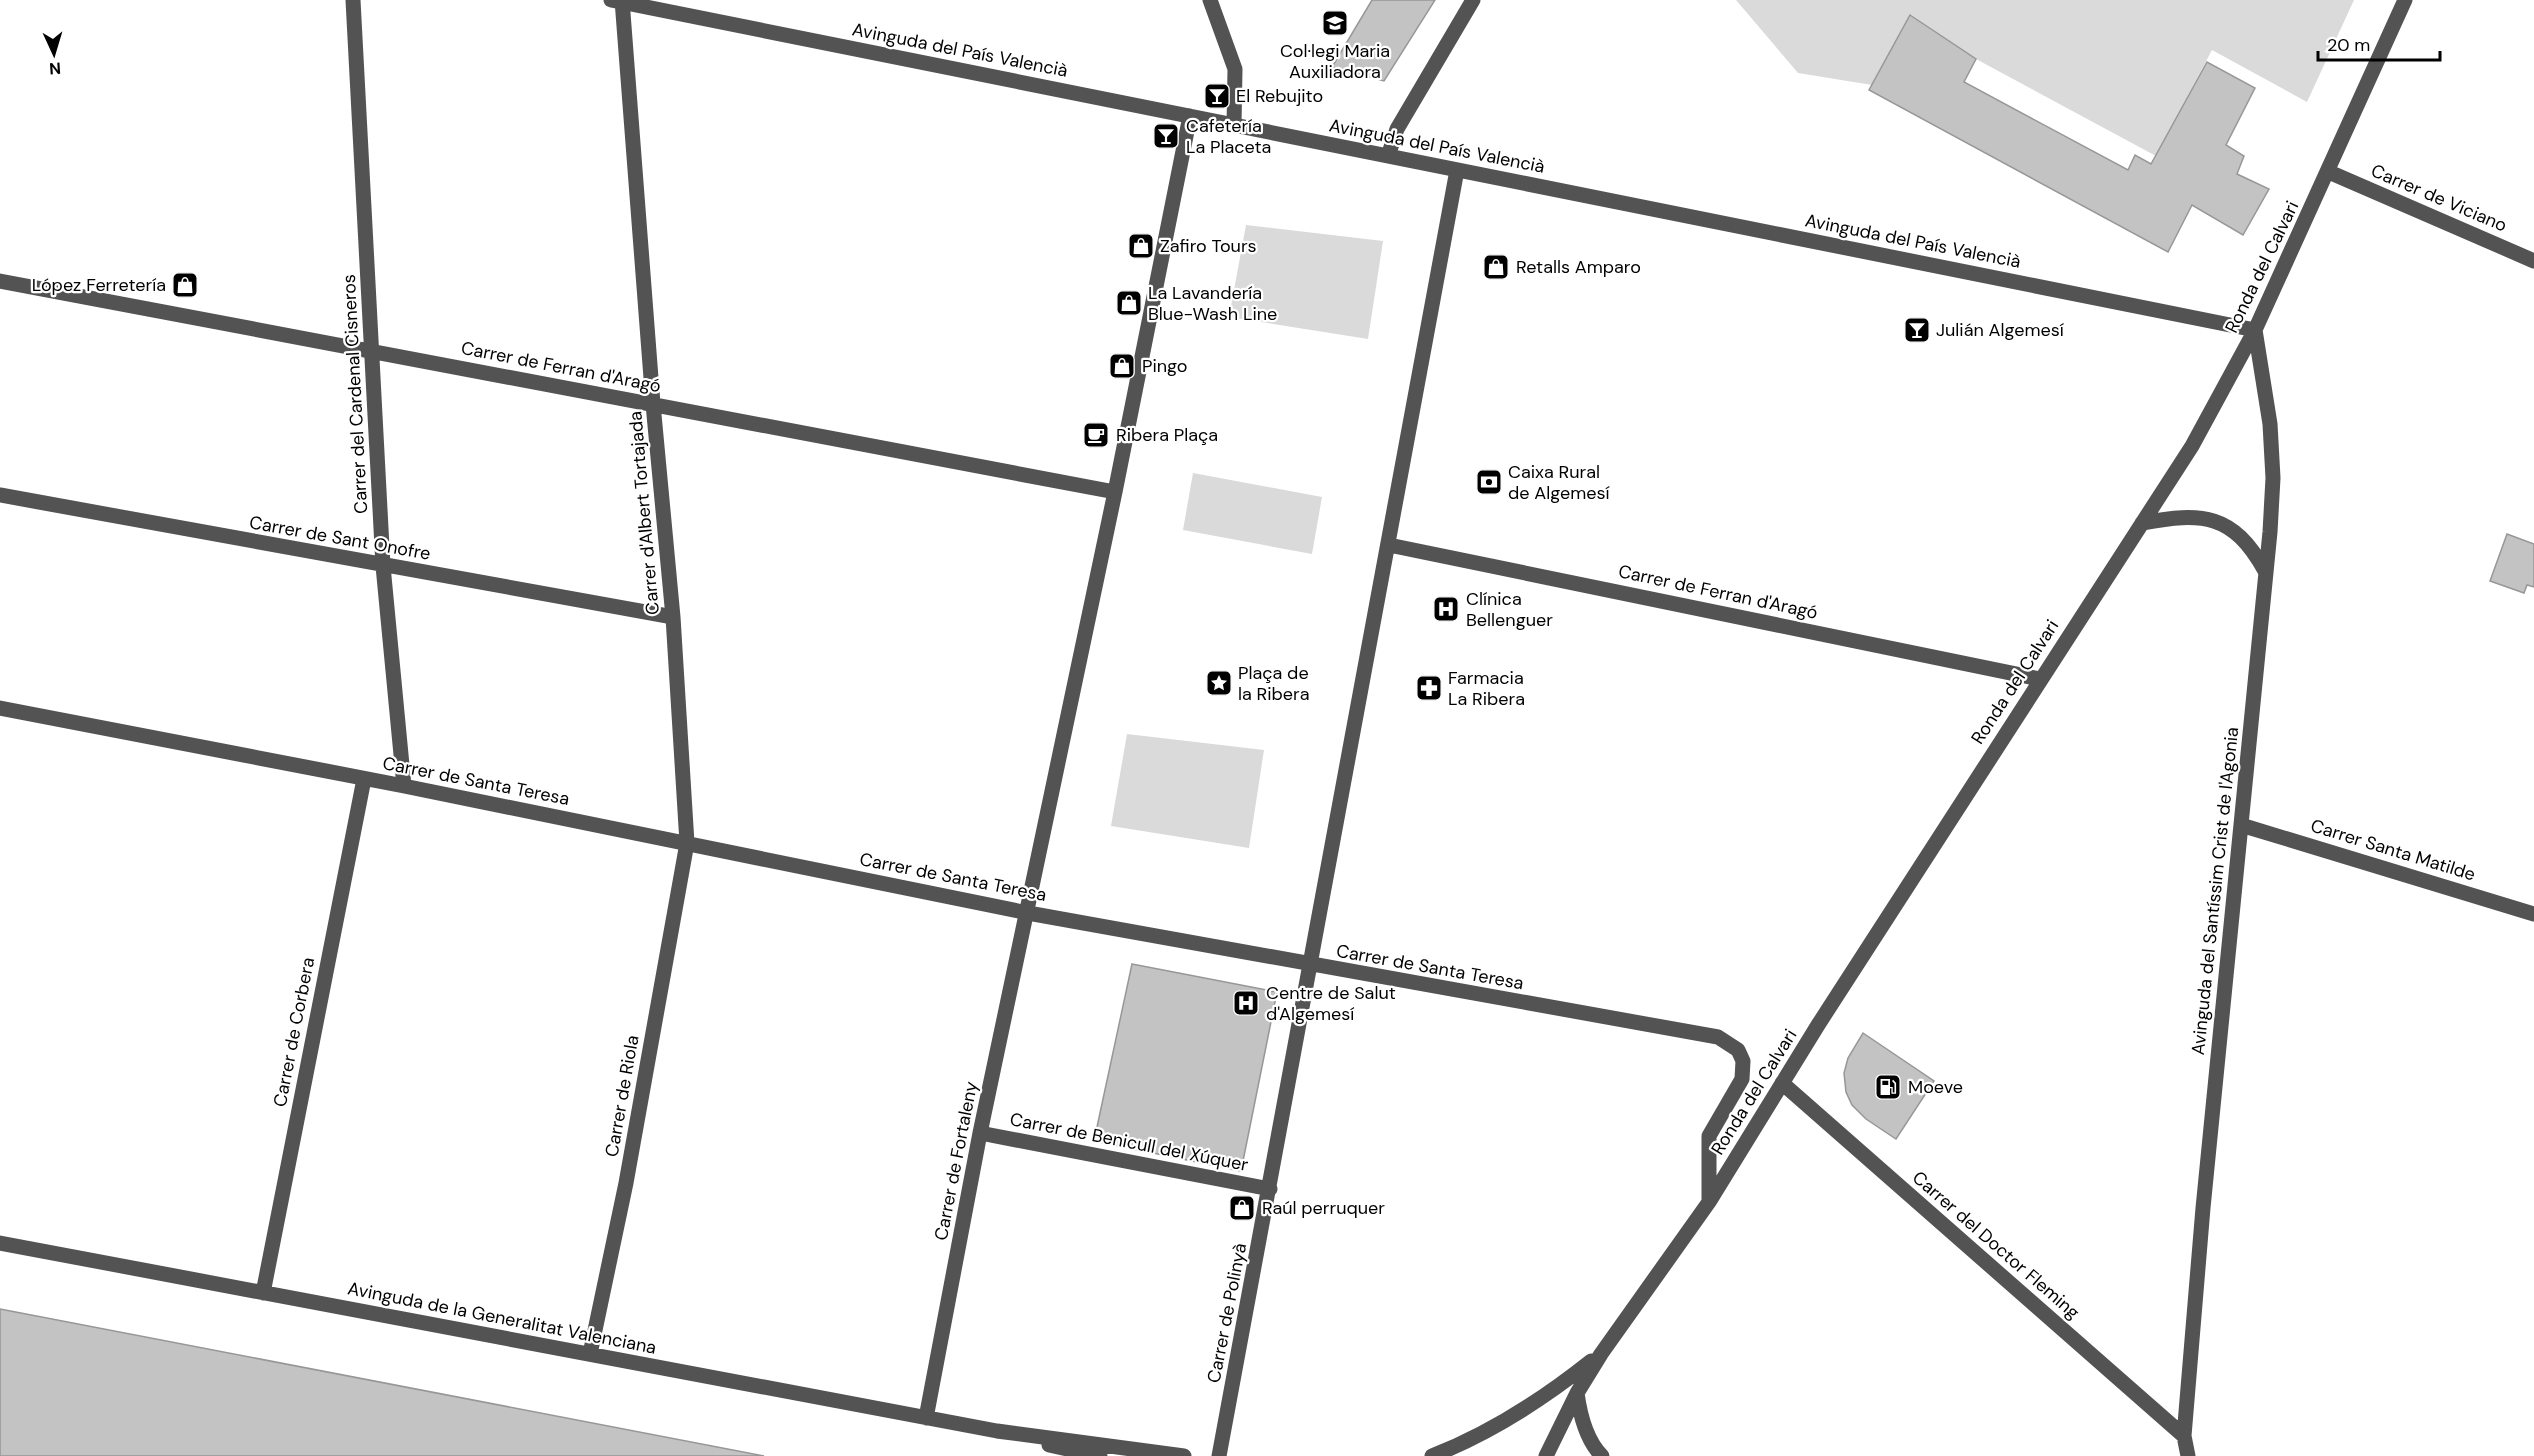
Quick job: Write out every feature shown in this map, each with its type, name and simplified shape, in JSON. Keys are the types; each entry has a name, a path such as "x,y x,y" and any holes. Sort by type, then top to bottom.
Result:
{"street":[{"name":"Carrer del Cardenal Cisneros","path":"354,0 383,566 404,786"},
{"path":"1210,0 1235,69 1234,125"},
{"path":"1388,156 1397,129 1473,0"},
{"name":"Ronda del Calvari","path":"1546,1456 1576,1393 1709,1202 1782,1083 2040,679 2192,446 2255,330 2406,0"},
{"name":"Avinguda del País Valencià","path":"619,1 2255,330"},
{"name":"Carrer d'Albert Tortajada","path":"619,1 673,617 687,843"},
{"path":"1028,913 1190,116"},
{"path":"1311,966 1457,170"},
{"name":"Carrer de Viciano","path":"2329,172 2534,261"},
{"name":"Carrer de Ferran d'Aragó","path":"0,281 1114,492"},
{"name":"Avinguda del Santíssim Crist de l'Agonia","path":"2188,1456 2184,1436 2204,1197 2273,478 2270,424 2255,330"},
{"name":"Carrer de Sant Onofre","path":"0,495 673,617"},
{"path":"2142,523 2181,516 2217,523 2236,532 2253,549 2265,570"},
{"name":"Carrer de Ferran d'Aragó","path":"1389,545 2040,679"},
{"name":"Carrer de Santa Teresa","path":"0,708 404,786 1028,913 1311,966 1718,1037 1738,1050 1743,1061 1742,1079 1709,1136 1709,1202"},
{"name":"Carrer de Corbera","path":"263,1293 364,779"},
{"name":"Carrer Santa Matilde","path":"2241,825 2534,914"},
{"name":"Carrer de Riola","path":"590,1354 626,1183 687,843"},
{"name":"Carrer de Fortaleny","path":"926,1418 980,1133 1028,913"},
{"name":"Carrer de Polinyà","path":"1220,1456 1311,966"},
{"name":"Carrer del Doctor Fleming","path":"1782,1083 2184,1436"},
{"name":"Carrer de Benicull del Xúquer","path":"980,1133 1270,1190"},
{"name":"Avinguda de la Generalitat Valenciana","path":"0,1243 997,1431 1184,1456"},
{"name":"Ronda del Calvari","path":"1432,1456 1464,1443 1512,1417 1558,1388 1601,1354"},
{"path":"1576,1393 1583,1424 1596,1450 1602,1456"},
{"name":"Avinguda de la Generalitat Valenciana","path":"997,1431 1100,1456"}],"shaded area":[{"path":"1736,0 2354,0 2307,102 2212,50 2156,156 1976,59 1911,15 1872,85 1798,73"},
{"path":"1246,225 1383,241 1368,339 1229,317"},
{"path":"1193,473 1322,497 1312,554 1183,530"},
{"path":"1127,734 1264,750 1249,848 1111,826"}],"building":[{"path":"1372,0 1435,0 1384,81 1332,67"},
{"path":"1910,15 1976,59 1964,82 2128,170 2135,155 2151,164 2207,62 2255,88 2226,145 2244,156 2237,174 2269,189 2243,235 2192,205 2168,252 1869,90"},
{"path":"2507,534 2534,544 2534,587 2527,585 2524,593 2490,581"},
{"path":"1132,964 1277,992 1241,1171 1094,1141"},
{"name":"Moeve","path":"1863,1033 1934,1081 1896,1139 1866,1119 1852,1105 1846,1092 1844,1073 1848,1058"},
{"path":"0,1309 764,1456 0,1456"}],"place":[{"name":"Col·legi Maria Auxiliadora","path":"1335,23"},
{"name":"El Rebujito","path":"1217,96"},
{"name":"Cafetería La Placeta","path":"1166,136"},
{"name":"Zafiro Tours","path":"1141,246"},
{"name":"Retalls Amparo","path":"1496,267"},
{"name":"López Ferretería","path":"185,285"},
{"name":"La Lavandería Blue-Wash Line","path":"1129,303"},
{"name":"Julián Algemesí","path":"1917,330"},
{"name":"Pingo","path":"1122,366"},
{"name":"Ribera Plaça","path":"1096,435"},
{"name":"Caixa Rural de Algemesí","path":"1489,482"},
{"name":"Clínica Bellenguer","path":"1446,609"},
{"name":"Plaça de la Ribera","path":"1219,683"},
{"name":"Farmacia La Ribera","path":"1429,688"},
{"name":"Centre de Salut d'Algemesí","path":"1246,1003"},
{"name":"Moeve","path":"1888,1087"},
{"name":"Raúl perruquer","path":"1242,1208"}]}
